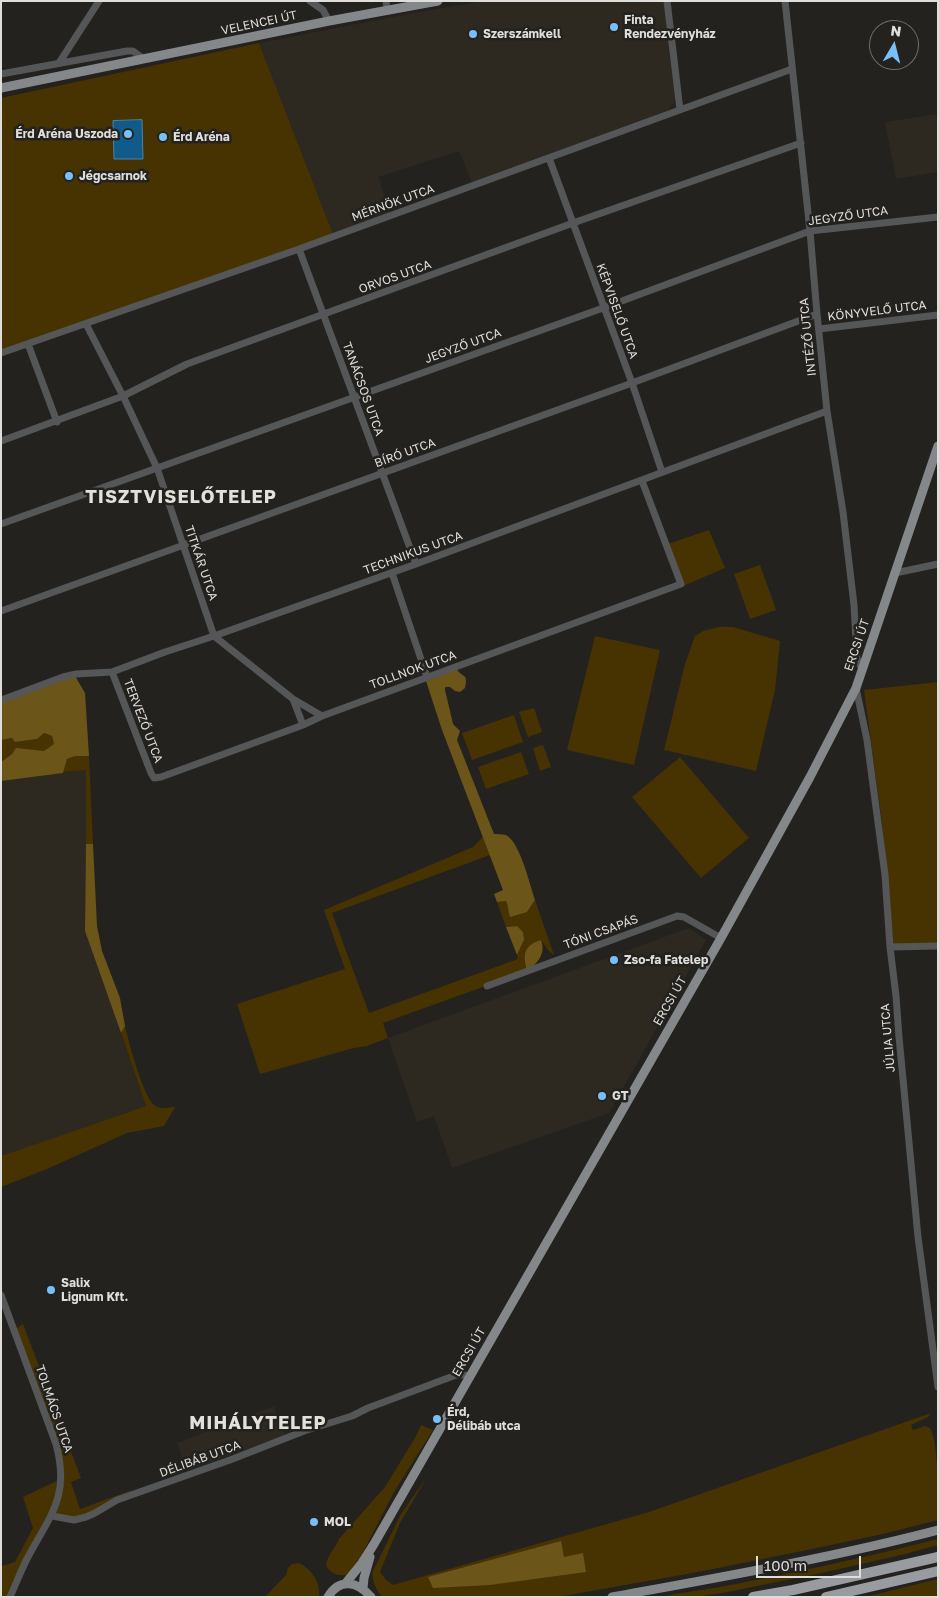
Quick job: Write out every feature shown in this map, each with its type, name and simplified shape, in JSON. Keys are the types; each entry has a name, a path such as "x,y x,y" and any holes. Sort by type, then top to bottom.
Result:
{"highway":[{"path":"753,1597 793,1590 938,1557"},
{"path":"826,1597 938,1571"}],"main road":[{"name":"VELENCEI ÚT","path":"1,88 329,21 386,6 438,1"},
{"name":"ERCSI ÚT","path":"328,1597 336,1587 345,1584 362,1564 374,1544 721,938 810,777 856,688 938,446"},
{"path":"612,1597 799,1562 938,1530"},
{"name":"ERCSI ÚT","path":"363,1588 374,1544"},
{"path":"345,1584 363,1588 371,1596"}],"street":[{"path":"59,63 99,1"},
{"path":"310,1 323,10 329,21"},
{"path":"667,1 680,110"},
{"name":"INTÉZŐ UTCA","path":"785,1 810,231 818,329 846,531 854,605 857,659 862,669"},
{"name":"VELENCEI ÚT","path":"1,74 127,51 136,52 144,59"},
{"name":"MÉRNÖK UTCA","path":"1,353 299,249 792,70"},
{"name":"ORVOS UTCA","path":"1,441 57,422 123,396 187,364 573,223 801,143"},
{"name":"KÉPVISELŐ UTCA","path":"548,158 632,383 662,472"},
{"name":"JEGYZŐ UTCA","path":"1,524 603,308 810,231 938,217"},
{"name":"TANÁCSOS UTCA","path":"299,249 416,564"},
{"name":"BÍRÓ UTCA","path":"1,611 632,383 817,314"},
{"name":"KÖNYVELŐ UTCA","path":"818,329 938,315"},
{"name":"TITKÁR UTCA","path":"86,324 157,468 214,636"},
{"path":"28,344 57,422"},
{"name":"TECHNIKUS UTCA","path":"1,700 62,677 76,674 112,672 392,573 828,411"},
{"name":"TOLLNOK UTCA","path":"154,778 303,725 322,716 681,584 642,480"},
{"path":"895,573 938,564"},
{"path":"392,573 427,677"},
{"path":"214,636 293,699 322,716"},
{"name":"TERVEZŐ UTCA","path":"112,672 154,778"},
{"name":"JÚLIA UTCA","path":"856,688 867,740 878,813 918,1237 938,1387"},
{"path":"293,699 303,725"},
{"name":"TÓNI CSAPÁS","path":"487,986 677,916 684,917 721,938"},
{"path":"890,947 938,946"},
{"name":"TOLMÁCS UTCA","path":"1,1295 59,1456 61,1479 60,1493 52,1516 26,1560 10,1597"},
{"name":"DÉLIBÁB UTCA","path":"52,1516 68,1520 79,1519 96,1513 117,1500 230,1460 304,1431 352,1416 368,1408 456,1375 469,1377"},
{"name":"TOLMÁCS UTCA","path":"15,1597 16,1583"}],"shaded area":[{"path":"484,1 664,1 675,97 674,103 668,110 472,183 459,151 378,177 390,213 333,234 259,43"},
{"path":"259,43 333,234 1,350 1,98"},
{"path":"938,114 938,172 896,179 885,122"},
{"path":"709,530 725,568 683,586 668,544"},
{"path":"760,565 776,610 750,619 734,574"},
{"path":"719,627 733,627 780,641 775,690 756,771 664,750 685,664 695,636 703,631"},
{"path":"595,636 660,650 634,765 567,750"},
{"path":"457,669 465,677 465,688 460,692 450,687 445,687 445,690 453,724 460,731 457,740 494,834 506,835 516,846 524,864 535,900 527,912 510,917 506,901 497,902 494,894 503,890 442,730 426,681"},
{"path":"75,676 85,693 89,756 75,756 67,759 63,773 1,781 1,762 12,754 16,748 44,751 54,744 52,736 44,733 37,739 15,742 12,738 1,740 1,702"},
{"path":"938,682 938,943 893,945 882,822 864,690"},
{"path":"534,708 542,732 528,737 519,712"},
{"path":"514,715 523,742 472,760 462,733"},
{"path":"44,733 52,736 54,744 45,751 12,754 1,762 1,740 12,738 15,742 37,739"},
{"path":"543,745 551,767 540,771 533,748"},
{"path":"521,752 529,774 486,789 478,767"},
{"path":"75,756 89,756 93,844 86,844 86,770 63,772 67,759"},
{"path":"680,757 749,838 701,878 632,797"},
{"path":"87,769 85,931 146,1106 1,1156 1,781"},
{"path":"483,837 490,855 332,913 369,1013 518,959 517,955 524,940 517,926 506,927 497,902 506,901 509,906 527,912 535,900 554,955 541,940 527,971 383,1023 388,1038 367,1046 260,1074 237,1004 345,969 324,910 473,847"},
{"path":"86,844 93,844 97,926 102,951 120,998 125,1026 121,1033 85,931"},
{"path":"517,926 523,932 524,940 517,955 506,927"},
{"path":"689,928 706,940 609,1113 452,1168 434,1116 417,1122 388,1038"},
{"path":"541,940 542,954 535,965 527,971 526,951 535,942"},
{"path":"125,1026 136,1067 149,1098 158,1107 175,1107 164,1126 127,1133 47,1169 1,1187 1,1156 146,1106 121,1033"},
{"path":"23,1324 81,1478 71,1482 80,1509 132,1490 117,1500 79,1519 52,1516 10,1597 1,1597 2,1566 15,1562 33,1528 23,1497 61,1479 60,1466 14,1330"},
{"path":"274,1406 285,1435 187,1471 177,1443"},
{"path":"931,1413 928,1417 911,1425 913,1430 925,1426 930,1428 933,1435 937,1472 938,1520 807,1550 558,1597 382,1597 374,1583 372,1573 401,1514 427,1477 400,1523 380,1572 393,1585 649,1512"},
{"path":"421,1425 433,1430 394,1492 355,1568 347,1575 333,1573 326,1566 329,1555 339,1539 385,1487"},
{"path":"938,1539 938,1545 817,1574 695,1597 660,1597 786,1574"},
{"path":"561,1541 564,1557 583,1553 586,1572 490,1585 433,1588 428,1577"},
{"path":"299,1563 317,1581 319,1597 265,1597 286,1575 288,1568 292,1564"},
{"path":"938,1579 938,1597 865,1597"}],"water":[{"path":"142,120 143,159 114,159 113,121"}],"place":[{"name":"Finta Rendezvényház","path":"614,27"},
{"name":"Szerszámkell","path":"473,34"},
{"name":"Érd Aréna Uszoda","path":"128,134"},
{"name":"Érd Aréna","path":"163,137"},
{"name":"Jégcsarnok","path":"69,176"},
{"name":"Zso-fa Fatelep","path":"614,960"},
{"name":"GT","path":"602,1096"},
{"name":"Salix Lignum Kft.","path":"51,1290"},
{"name":"Érd, Délibáb utca","path":"437,1419"},
{"name":"MOL","path":"314,1522"}],"district":[{"name":"TISZTVISELŐTELEP","path":"181,497"},
{"name":"MIHÁLYTELEP","path":"258,1423"}]}
